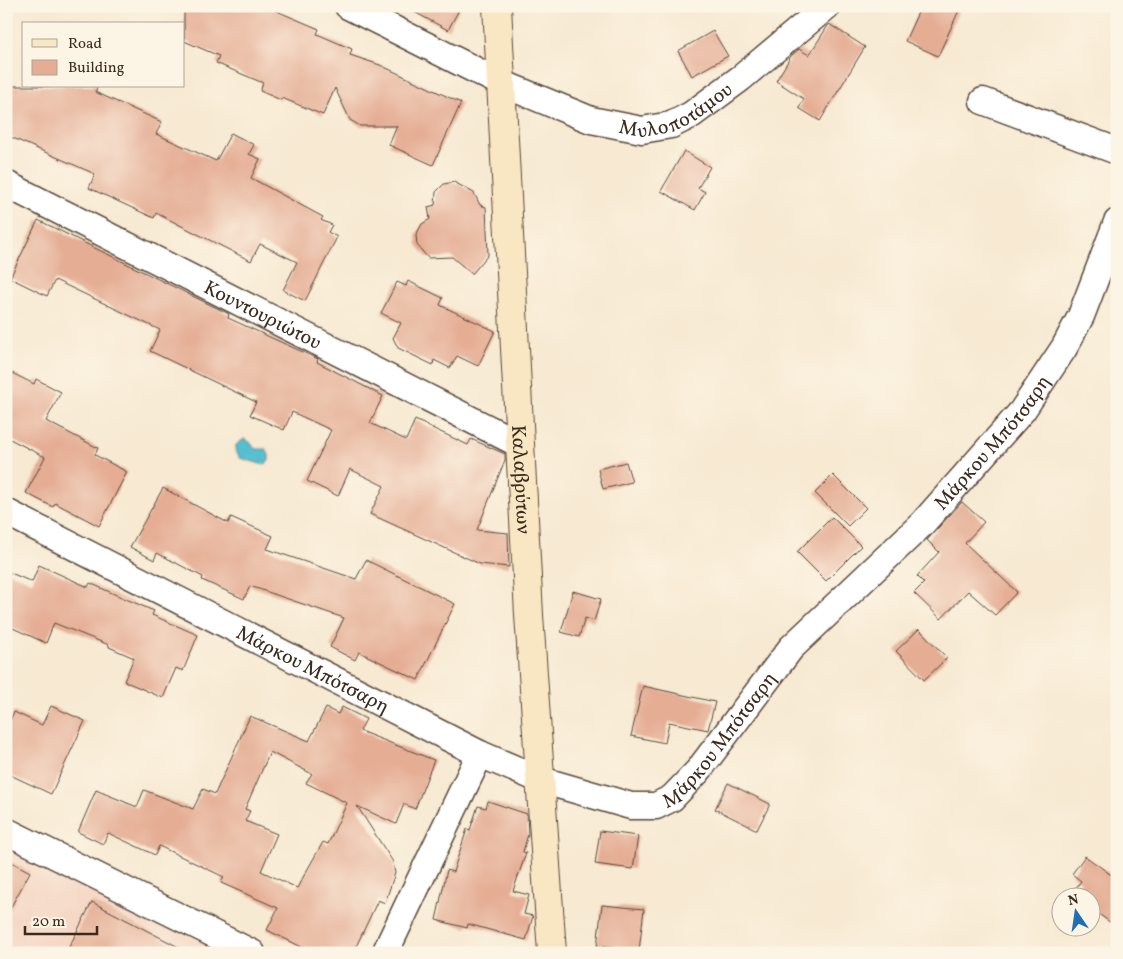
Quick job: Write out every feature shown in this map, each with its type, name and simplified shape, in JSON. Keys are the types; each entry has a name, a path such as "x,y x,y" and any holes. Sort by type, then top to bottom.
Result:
{"street":[{"name":"Μυλοποτάμου","path":"348,6 501,83 591,120 618,127 642,130 671,125 691,114 741,78 827,6"},
{"name":"Καλαβρύτων","path":"497,6 520,444 552,953"},
{"path":"983,101 1117,151"},
{"name":"Κουντουριώτου","path":"6,184 520,444"},
{"name":"Μάρκου Μπότσαρη","path":"6,512 480,754 541,780 631,806 656,806 672,798 698,771 791,648 922,524 1022,411 1064,348 1081,316 1117,222"},
{"path":"385,953 480,754"},
{"path":"6,832 252,953"}],"shaded area":[{"path":"6,843 225,953 6,953"}],"water":[{"path":"244,439 250,442 255,449 266,449 269,461 264,465 240,458 236,451 236,445"}],"building":[{"path":"184,6 265,6 319,29 317,34 352,49 350,55 380,65 461,103 433,165 389,145 397,126 360,126 350,120 335,88 323,115 260,91 263,83 216,63 219,56 185,41"},
{"path":"403,6 461,6 448,30"},
{"path":"921,6 961,6 938,56 905,41"},
{"path":"829,24 865,47 820,121 799,108 804,99 776,81 791,56 799,49 809,55"},
{"path":"713,31 728,56 692,76 678,51"},
{"path":"6,86 22,86 22,88 97,88 95,92 162,122 156,134 216,161 231,133 254,145 249,154 260,159 251,178 323,217 321,220 332,225 328,232 337,237 305,301 283,290 297,262 260,244 251,261 156,213 154,218 89,188 95,174 6,135"},
{"path":"684,151 710,167 698,188 705,192 695,210 661,191"},
{"path":"454,182 474,193 480,205 486,207 488,255 472,274 452,257 428,258 417,245 416,235 422,224 430,219 428,207 435,205 436,192 444,184"},
{"path":"38,220 229,314 228,318 318,359 317,362 383,396 370,423 406,440 415,420 468,445 471,439 505,454 505,460 477,530 508,533 509,567 480,564 370,514 384,486 350,469 338,496 307,481 331,430 292,412 284,430 250,415 256,402 150,351 160,330 55,280 47,296 10,278"},
{"path":"408,281 443,298 440,305 495,331 478,366 457,356 450,368 434,360 433,365 398,348 393,338 401,323 381,313 397,282 406,286"},
{"path":"6,370 34,384 36,379 61,392 46,421 98,448 95,455 127,472 99,526 55,503 53,507 26,493 45,457 6,437"},
{"path":"626,462 632,482 603,489 598,469"},
{"path":"833,475 866,508 848,526 815,493"},
{"path":"163,488 228,523 231,517 273,536 267,549 356,579 366,560 455,604 418,680 359,652 355,660 330,647 344,618 250,586 244,599 202,580 203,577 157,553 154,560 130,547"},
{"path":"962,502 984,522 965,543 1017,592 995,615 968,591 941,619 914,593 924,583 917,576 939,552 927,540"},
{"path":"832,517 861,546 826,581 797,552"},
{"path":"39,565 88,587 90,583 154,611 152,615 198,635 183,671 176,668 163,698 124,681 134,658 109,647 109,645 54,623 46,643 6,625 6,571 32,582"},
{"path":"573,591 601,599 594,621 585,618 579,637 561,632"},
{"path":"919,629 947,658 924,680 896,651"},
{"path":"643,686 715,702 708,730 669,722 665,743 631,736"},
{"path":"51,706 85,721 51,794 6,773 6,728 14,712 42,725"},
{"path":"342,707 366,719 360,731 434,760 415,809 404,804 396,824 357,806 393,862 395,873 385,903 378,900 353,953 314,953 267,930 278,908 221,883 224,877 159,846 155,855 108,833 103,844 78,832 96,790 137,807 144,790 193,809 203,789 215,794 250,716 309,741 326,708 338,714","holes":["270,752 312,774 306,783 347,803 328,844 323,842 297,888 261,871 277,834 245,821 250,811 245,809"]},
{"path":"728,783 770,804 757,830 715,809"},
{"path":"488,801 527,814 528,834 523,852 526,853 513,891 529,895 524,914 533,916 526,940 468,924 467,928 436,920 447,870 453,872 467,829 470,830 478,806 486,808"},
{"path":"600,831 638,836 633,869 595,864"},
{"path":"1085,856 1117,879 1117,927 1100,915 1100,886 1077,886 1081,881 1072,874"},
{"path":"6,859 30,872 6,916"},
{"path":"92,902 190,953 66,953"},
{"path":"602,905 644,909 639,951 597,946"}]}
